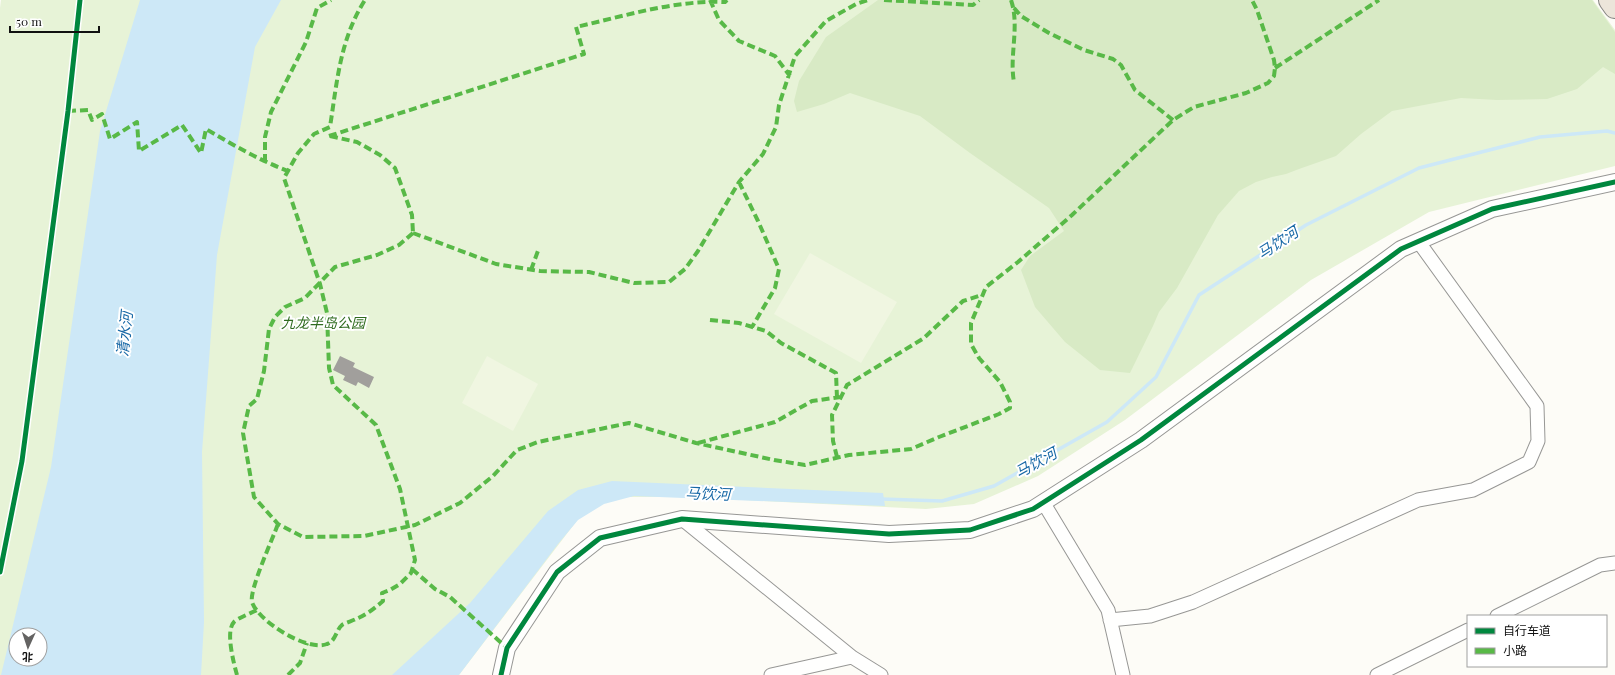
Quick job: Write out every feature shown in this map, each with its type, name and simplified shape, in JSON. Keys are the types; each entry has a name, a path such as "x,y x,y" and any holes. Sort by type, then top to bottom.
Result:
{"highway":[{"path":"1610,0 1615,8"}],"street":[{"path":"501,675 508,648 557,572 600,538 682,519 889,534 970,530 1033,509 1141,440 1401,249 1492,209 1615,182"},
{"path":"1110,620 1150,616 1193,602 1418,500 1473,490 1529,462 1538,441 1537,406 1418,241"},
{"path":"1043,502 1108,610 1122,675"},
{"path":"682,519 852,657 881,675"},
{"path":"1499,615 1600,565 1615,563"},
{"path":"1377,675 1467,630"},
{"path":"771,675 852,657"}],"green space":[{"name":"九龙半岛公园","path":"1,0 1593,0 1615,30 1615,166 1429,212 1311,280 1125,420 1038,476 974,504 926,509 680,497 611,497 582,514 459,675 0,675"},
{"path":"878,0 1592,0 1615,32 1615,74 1603,67 1577,89 1547,99 1497,100 1461,98 1392,111 1361,134 1336,156 1286,174 1256,182 1239,191 1218,215 1177,288 1159,312 1130,373 1100,370 1065,342 1035,307 1021,270 1030,256 1064,231 1049,208 920,116 850,93 824,104 797,112 794,101 799,81 826,37"},
{"path":"810,253 897,302 861,363 774,314"},
{"path":"487,356 538,384 513,431 462,403"}],"water":[{"name":"清水河","path":"140,0 281,0 255,47 217,255 202,452 204,622 201,675 1,675 8,646 8,667 48,667 48,627 13,627 51,467 100,131"},
{"path":"612,481 883,493 885,506 634,496 604,504 578,520 558,544 459,675 392,675 470,603 548,511 578,490"}],"building":[{"path":"340,356 355,363 353,367 374,377 369,388 358,382 356,386 343,380 345,376 333,370"}],"waterway":[{"name":"马饮河","path":"881,499 942,501 994,486 1107,422 1156,377 1199,295 1306,225 1419,168 1540,137 1607,131 1615,133"}],"marked path":[{"path":"265,162 265,137 271,112 306,42 317,8 331,0"},
{"path":"278,524 254,587 252,602 256,610 263,618 273,626 296,639 318,645 330,643 342,625 374,609 383,601 382,593 400,584 411,573 415,560 400,489 376,425 333,385 329,368 327,313 320,284 284,178 298,153 314,134 330,127 345,45 350,30 365,0"},
{"path":"710,0 719,20 739,41 775,56 790,76"},
{"path":"329,136 584,54 576,27 668,6 706,2 725,2 727,0"},
{"path":"413,233 496,264 540,271 589,272 634,283 669,282 685,269 698,251 739,182 763,154 776,127 779,105 795,56 826,21 856,4 868,0"},
{"path":"884,0 973,5 979,0"},
{"path":"1011,0 1015,20 1013,62 1014,82"},
{"path":"413,233 399,245 377,255 335,267 305,298 285,307 275,317 269,329 264,371 257,399 249,406 243,433 254,497 278,524 303,537 364,536 415,525 460,503 493,476 517,450 538,442 629,423 696,443 774,460 805,465 849,455 911,449 999,414 1010,408 1010,402 1000,382 979,358 971,344 971,323 986,287 1018,262 1072,215 1173,120 1194,107 1246,93 1268,83 1274,76 1274,60 1257,10 1252,0"},
{"path":"1275,68 1379,0"},
{"path":"1014,8 1021,16 1049,33 1084,50 1113,59 1121,65 1135,90 1173,120"},
{"path":"68,111 88,110 92,120 102,114 110,139 137,122 139,151 182,125 201,153 206,129 256,157 288,171"},
{"path":"330,136 357,142 380,155 395,168 412,215 413,233"},
{"path":"739,182 779,269 775,288 752,327"},
{"path":"531,270 539,248"},
{"path":"837,457 833,441 832,415 847,385 924,338 963,301 982,295"},
{"path":"710,320 739,323 766,331 781,343 836,373 837,398"},
{"path":"698,443 775,422 812,401 841,397"},
{"path":"412,569 435,589 450,597 507,648"},
{"path":"237,675 230,640 231,626 236,620 257,610"},
{"path":"288,675 300,663 307,643"}],"cycle path":[{"path":"0,572 22,461 68,111 80,0"},
{"path":"501,675 507,648 557,572 600,538 682,519 889,534 970,530 1033,509 1141,440 1401,249 1492,209 1615,182"}]}
